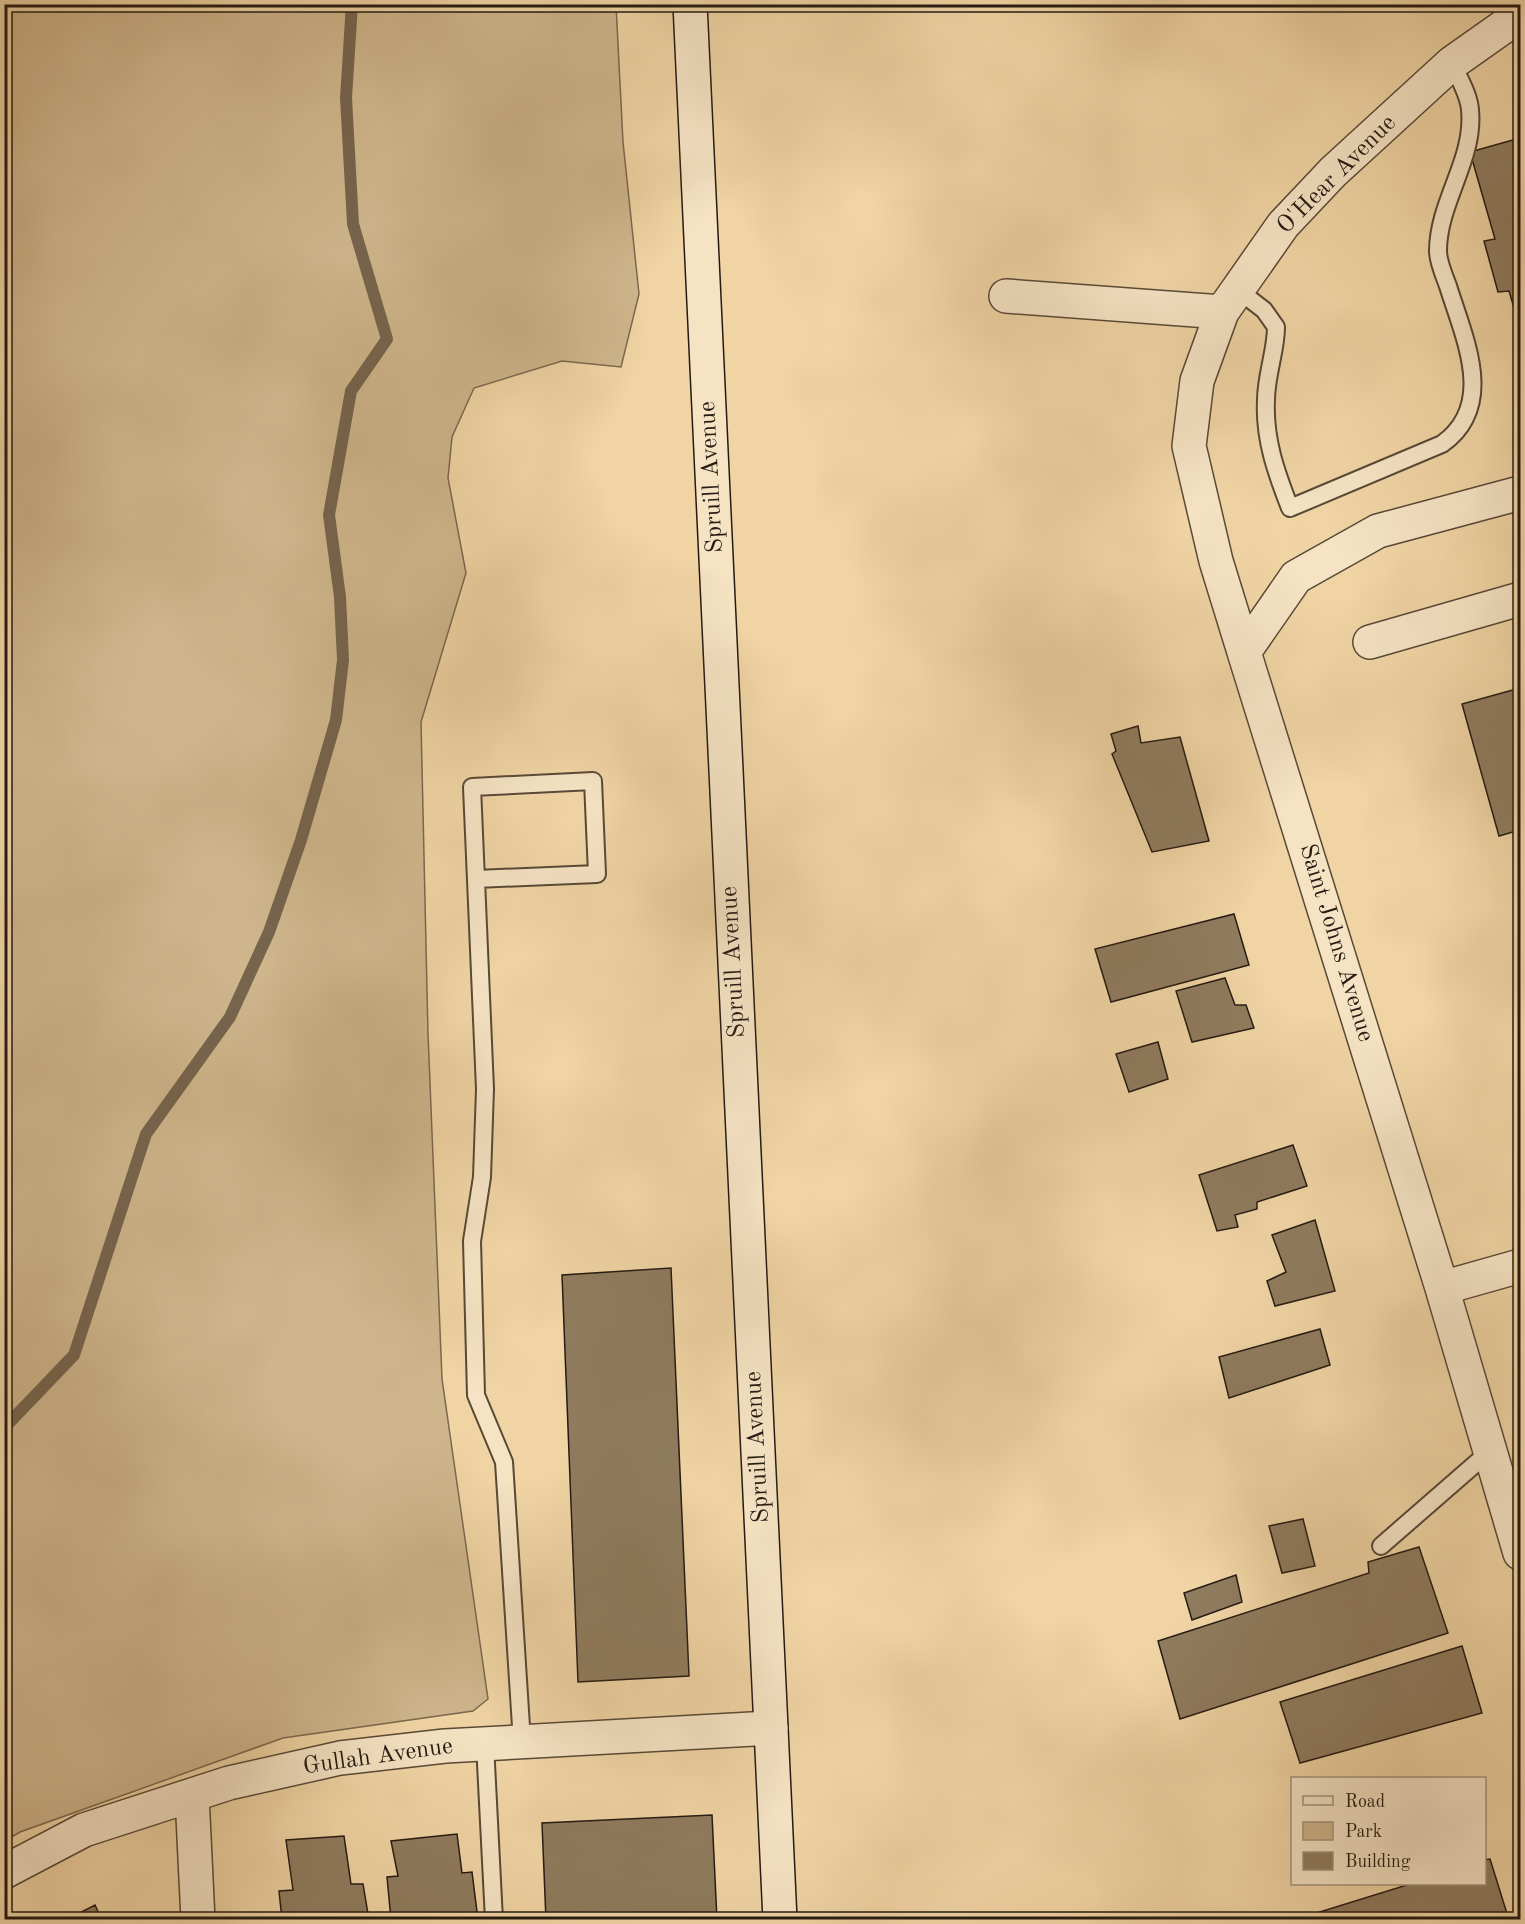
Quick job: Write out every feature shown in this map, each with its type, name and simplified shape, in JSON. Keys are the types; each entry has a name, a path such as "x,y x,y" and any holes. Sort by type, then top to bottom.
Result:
{"street":[{"name":"Spruill Avenue","path":"690,4 780,1920"},
{"name":"O'Hear Avenue","path":"1244,652 1216,561 1188,446 1197,381 1230,301 1290,217 1333,172 1452,63 1521,15"},
{"path":"1006,296 1230,301"},
{"path":"1244,652 1296,577 1378,531 1521,493"},
{"path":"1370,642 1521,599"},
{"name":"Saint Johns Avenue","path":"1244,652 1442,1288 1521,1553"},
{"path":"1442,1288 1521,1266"},
{"name":"Gullah Avenue","path":"4,1872 84,1830 229,1784 340,1758 485,1744 771,1728"},
{"path":"192,1796 198,1920"}],"lane":[{"path":"1230,301 1264,310 1276,327 1266,399 1268,442 1274,466 1290,508 1442,444 1458,433 1469,413 1473,392 1473,372 1438,255 1439,230 1470,136 1470,108 1452,63"},
{"path":"476,879 597,874 593,781 472,787 485,1089 482,1177 472,1241 476,1395 504,1462 522,1742"},
{"path":"1381,1546 1490,1451"},
{"path":"485,1744 494,1920"}],"green space":[{"path":"156,4 616,5 623,142 639,294 621,367 562,361 474,388 452,437 448,478 466,573 421,722 428,1034 442,1379 488,1699 473,1711 283,1738 20,1832 5,1841 4,5 73,5 105,11"}],"shaded area":[{"path":"73,4 156,5 105,11"}],"building":[{"path":"1520,138 1520,328 1509,291 1498,292 1484,241 1495,239 1470,152"},
{"path":"1520,688 1520,830 1499,836 1462,704"},
{"path":"1138,726 1141,743 1180,737 1209,841 1152,852 1112,754 1116,751 1111,734"},
{"path":"1234,914 1249,965 1111,1002 1095,949"},
{"path":"1225,978 1235,1005 1246,1005 1254,1028 1192,1042 1176,991"},
{"path":"1158,1042 1168,1079 1129,1092 1116,1054"},
{"path":"1293,1145 1307,1186 1257,1202 1257,1209 1235,1215 1238,1227 1217,1231 1199,1175"},
{"path":"1315,1220 1335,1291 1275,1306 1267,1281 1286,1272 1272,1235"},
{"path":"671,1268 689,1676 578,1682 562,1275"},
{"path":"1320,1329 1330,1365 1229,1398 1219,1357"},
{"path":"1303,1519 1315,1566 1282,1573 1269,1526"},
{"path":"1419,1547 1448,1633 1180,1719 1158,1641 1369,1573 1368,1562"},
{"path":"1236,1575 1242,1602 1192,1620 1184,1593"},
{"path":"1462,1646 1482,1713 1300,1763 1280,1702"},
{"path":"712,1815 717,1920 546,1920 542,1823"},
{"path":"457,1834 462,1873 472,1872 478,1920 391,1920 387,1877 398,1876 391,1841"},
{"path":"344,1836 351,1884 363,1884 369,1920 282,1920 279,1891 293,1890 286,1840"},
{"path":"1490,1859 1509,1920 1294,1920 1407,1885 1486,1885 1486,1860"},
{"path":"95,1905 102,1920 66,1920"}],"waterway":[{"path":"4,1428 74,1355 146,1134 230,1017 269,932 301,840 336,720 343,660 340,597 329,515 351,391 387,339 353,224 346,98 352,4"}]}
